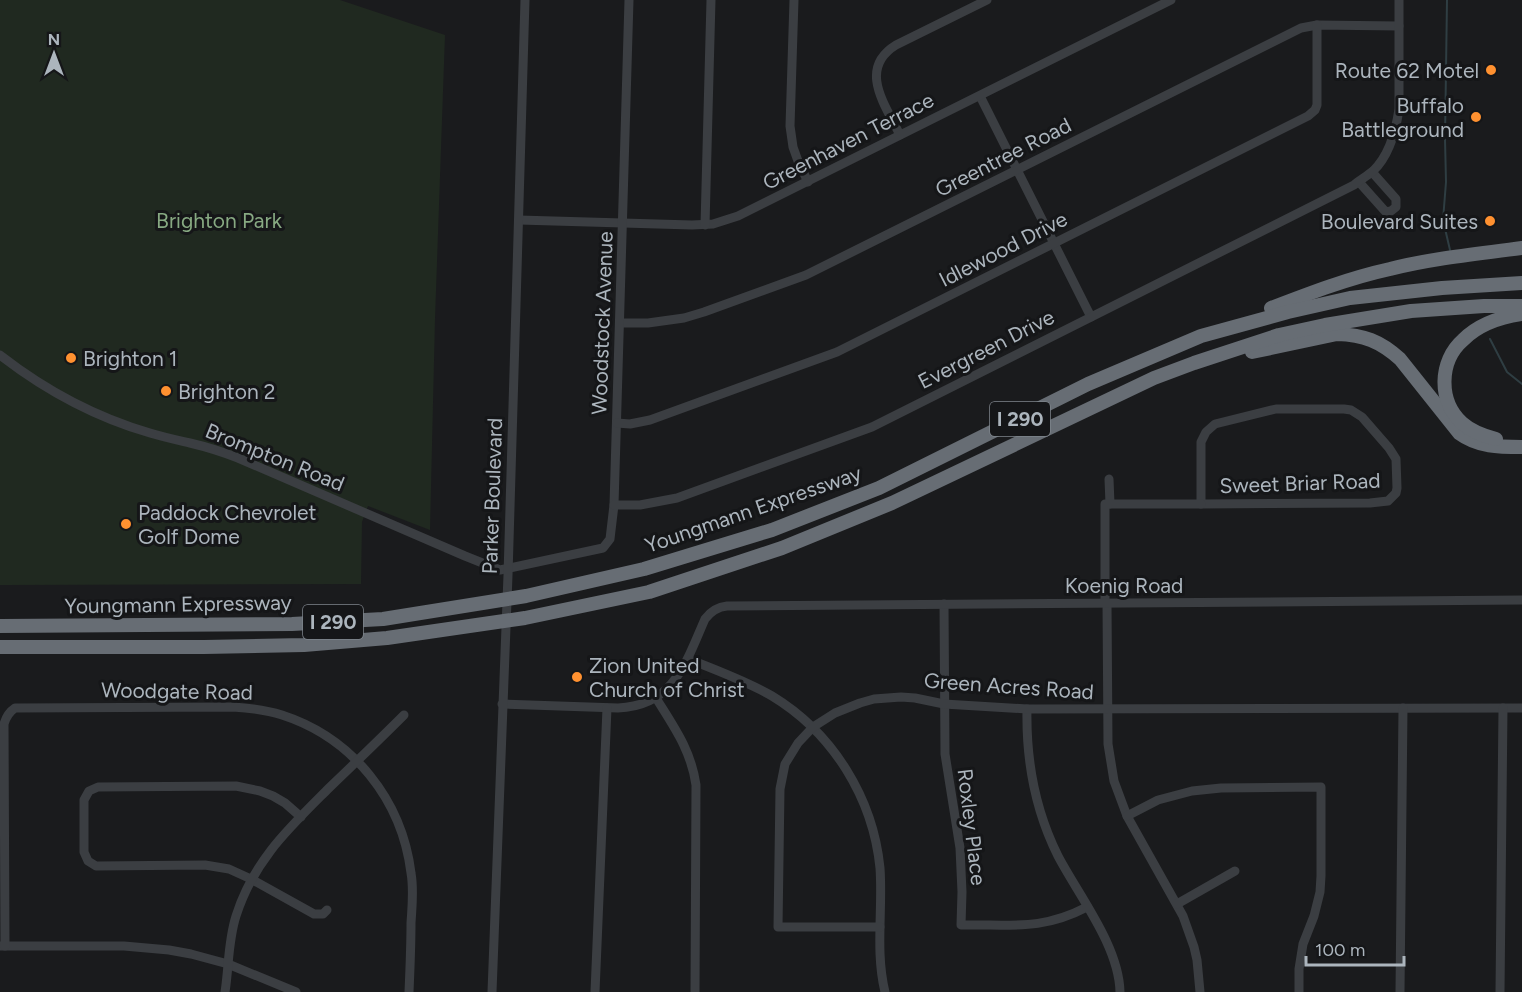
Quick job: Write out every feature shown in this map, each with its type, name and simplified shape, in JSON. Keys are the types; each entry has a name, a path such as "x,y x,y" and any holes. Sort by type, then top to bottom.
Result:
{"highway":[{"path":"1201,336 1319,290 1373,273 1434,260 1522,248"},
{"name":"Youngmann Expressway","path":"0,626 292,624 382,619 526,596 644,569 771,530 879,488 1088,384 1201,336 1350,298 1442,288 1522,283"},
{"name":"Youngmann Expressway","path":"0,647 304,645 387,638 486,625 649,592 782,548 892,503 1154,378 1279,335 1411,311 1522,306"},
{"path":"1522,314 1492,322 1475,330 1462,340 1447,364 1444,379 1448,403 1462,423 1472,430 1495,439 1522,439"},
{"path":"1194,363 1337,334 1360,336 1379,343 1400,359 1459,433 1466,438 1485,445 1522,447"}],"street":[{"name":"Parker Boulevard","path":"492,992 508,568 525,0"},
{"name":"Woodstock Avenue","path":"508,568 596,550 603,548 610,539 614,505 617,423 629,0"},
{"path":"705,225 711,0"},
{"path":"794,0 790,126 793,147 807,182"},
{"path":"900,135 878,88 876,73 880,60 889,49 896,45 987,0"},
{"name":"Greenhaven Terrace","path":"519,220 705,225 728,220 1172,0"},
{"name":"Evergreen Drive","path":"614,505 640,505 677,498 872,427 1359,182 1372,172 1389,147 1397,122 1399,0"},
{"name":"Greentree Road","path":"620,323 648,323 684,318 806,275 1301,28 1317,25 1399,26"},
{"name":"Idlewood Drive","path":"617,423 630,424 650,420 837,352 1312,113 1317,105 1317,25"},
{"path":"980,96 1091,317"},
{"path":"1359,182 1386,212 1394,209 1395,199 1372,172"},
{"name":"Brompton Road","path":"0,355 58,395 116,422 151,434 220,451 474,560 500,570 508,568"},
{"name":"Sweet Briar Road","path":"1110,504 1201,504 1384,502 1396,493 1397,465 1389,448 1362,417 1351,410 1338,408 1268,410 1215,424 1206,432 1201,442 1201,504"},
{"path":"1109,479 1110,504 1105,504 1107,710 1110,763 1127,816 1177,904 1188,928 1199,972 1200,992"},
{"name":"Koenig Road","path":"688,659 705,619 714,610 727,606 1522,600"},
{"name":"Roxley Place","path":"944,604 943,729 946,767 960,848 961,925 1031,925 1062,919 1087,907"},
{"path":"502,704 631,708 656,698 671,686 688,659 770,695 791,709 813,727 833,749 860,794 871,822 880,870 881,969 885,992"},
{"path":"656,698 688,752 696,784 694,992"},
{"name":"Green Acres Road","path":"880,927 778,927 782,776 791,753 813,727 835,713 860,702 874,699 908,698 944,704 1028,709 1107,710 1522,708"},
{"name":"Woodgate Road","path":"2,946 4,724 9,713 15,708 233,707 252,709 282,715 309,726 333,741 358,761 379,785 392,807 409,857 413,887 409,992"},
{"path":"595,992 607,708"},
{"path":"1400,992 1403,708"},
{"path":"1500,992 1503,708"},
{"path":"1028,709 1028,752 1038,806 1054,848 1111,951 1118,974 1120,992"},
{"path":"225,992 232,930 251,879 268,853 301,817 404,715"},
{"path":"301,817 273,796 250,788 236,786 98,787 86,794 84,800 84,852 91,864 96,866 217,866 235,871 314,914 323,914 327,910"},
{"path":"1127,816 1158,800 1192,791 1221,788 1321,788 1320,892 1303,944 1299,969 1299,992"},
{"path":"1177,904 1235,871"},
{"path":"2,946 146,947 190,954 228,964 296,992"}],"green space":[{"name":"Brighton Park","path":"0,0 340,0 445,35 430,530 368,506 362,522 361,584 0,585"}],"waterway":[{"path":"1447,0 1446,182 1443,220 1450,250"},
{"path":"1490,339 1507,372 1522,384"}],"place":[{"name":"Route 62 Motel","path":"1491,70"},
{"name":"Buffalo Battleground","path":"1476,117"},
{"name":"Boulevard Suites","path":"1490,221"},
{"name":"Brighton 1","path":"71,358"},
{"name":"Brighton 2","path":"166,391"},
{"name":"Paddock Chevrolet Golf Dome","path":"126,524"},
{"name":"Zion United Church of Christ","path":"577,677"}]}
